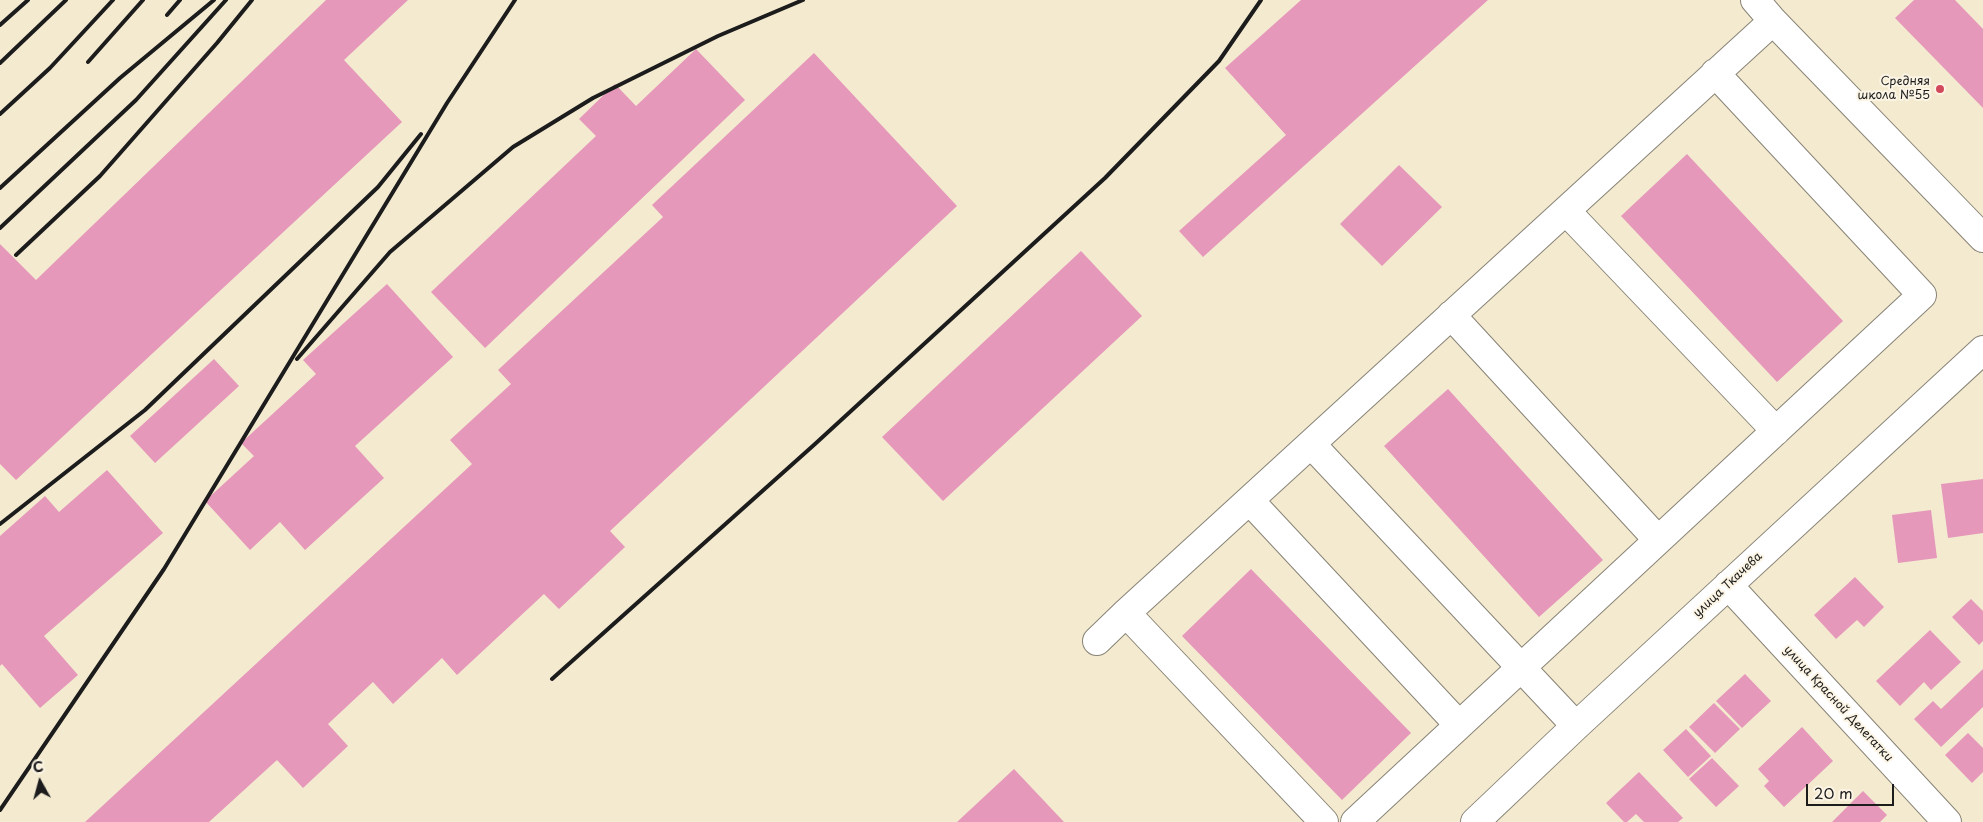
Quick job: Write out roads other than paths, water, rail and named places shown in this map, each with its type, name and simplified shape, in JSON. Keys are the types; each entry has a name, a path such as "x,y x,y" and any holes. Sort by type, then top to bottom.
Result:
{"street":[{"path":"1755,0 1773,21 1983,238"},
{"path":"1097,641 1450,315 1773,21"},
{"path":"1355,822 1922,295 1715,73"},
{"path":"1566,211 1776,431"},
{"path":"1450,315 1658,540"},
{"name":"улица Ткачева","path":"1475,822 1576,726 1983,350"},
{"path":"1311,444 1576,726"},
{"path":"1250,501 1459,725"},
{"name":"улица Красной Делегатки","path":"1728,585 1947,822"},
{"path":"1126,613 1324,822"}],"railway":[{"path":"0,25 28,0"},
{"path":"0,63 66,0"},
{"path":"0,114 50,68 113,0"},
{"path":"88,62 143,0"},
{"path":"167,15 180,0"},
{"path":"0,188 120,78 214,0"},
{"path":"0,228 136,100 226,0"},
{"path":"16,255 100,176 217,43 252,0"},
{"path":"0,810 164,569 447,103 515,0"},
{"path":"297,359 390,252 513,147 593,98 718,36 803,0"},
{"path":"552,679 815,444 1105,178 1219,61 1261,0"},
{"path":"0,524 145,410 378,187 421,134"}],"place":[{"name":"Средняя школа №55","path":"1940,89"}]}
